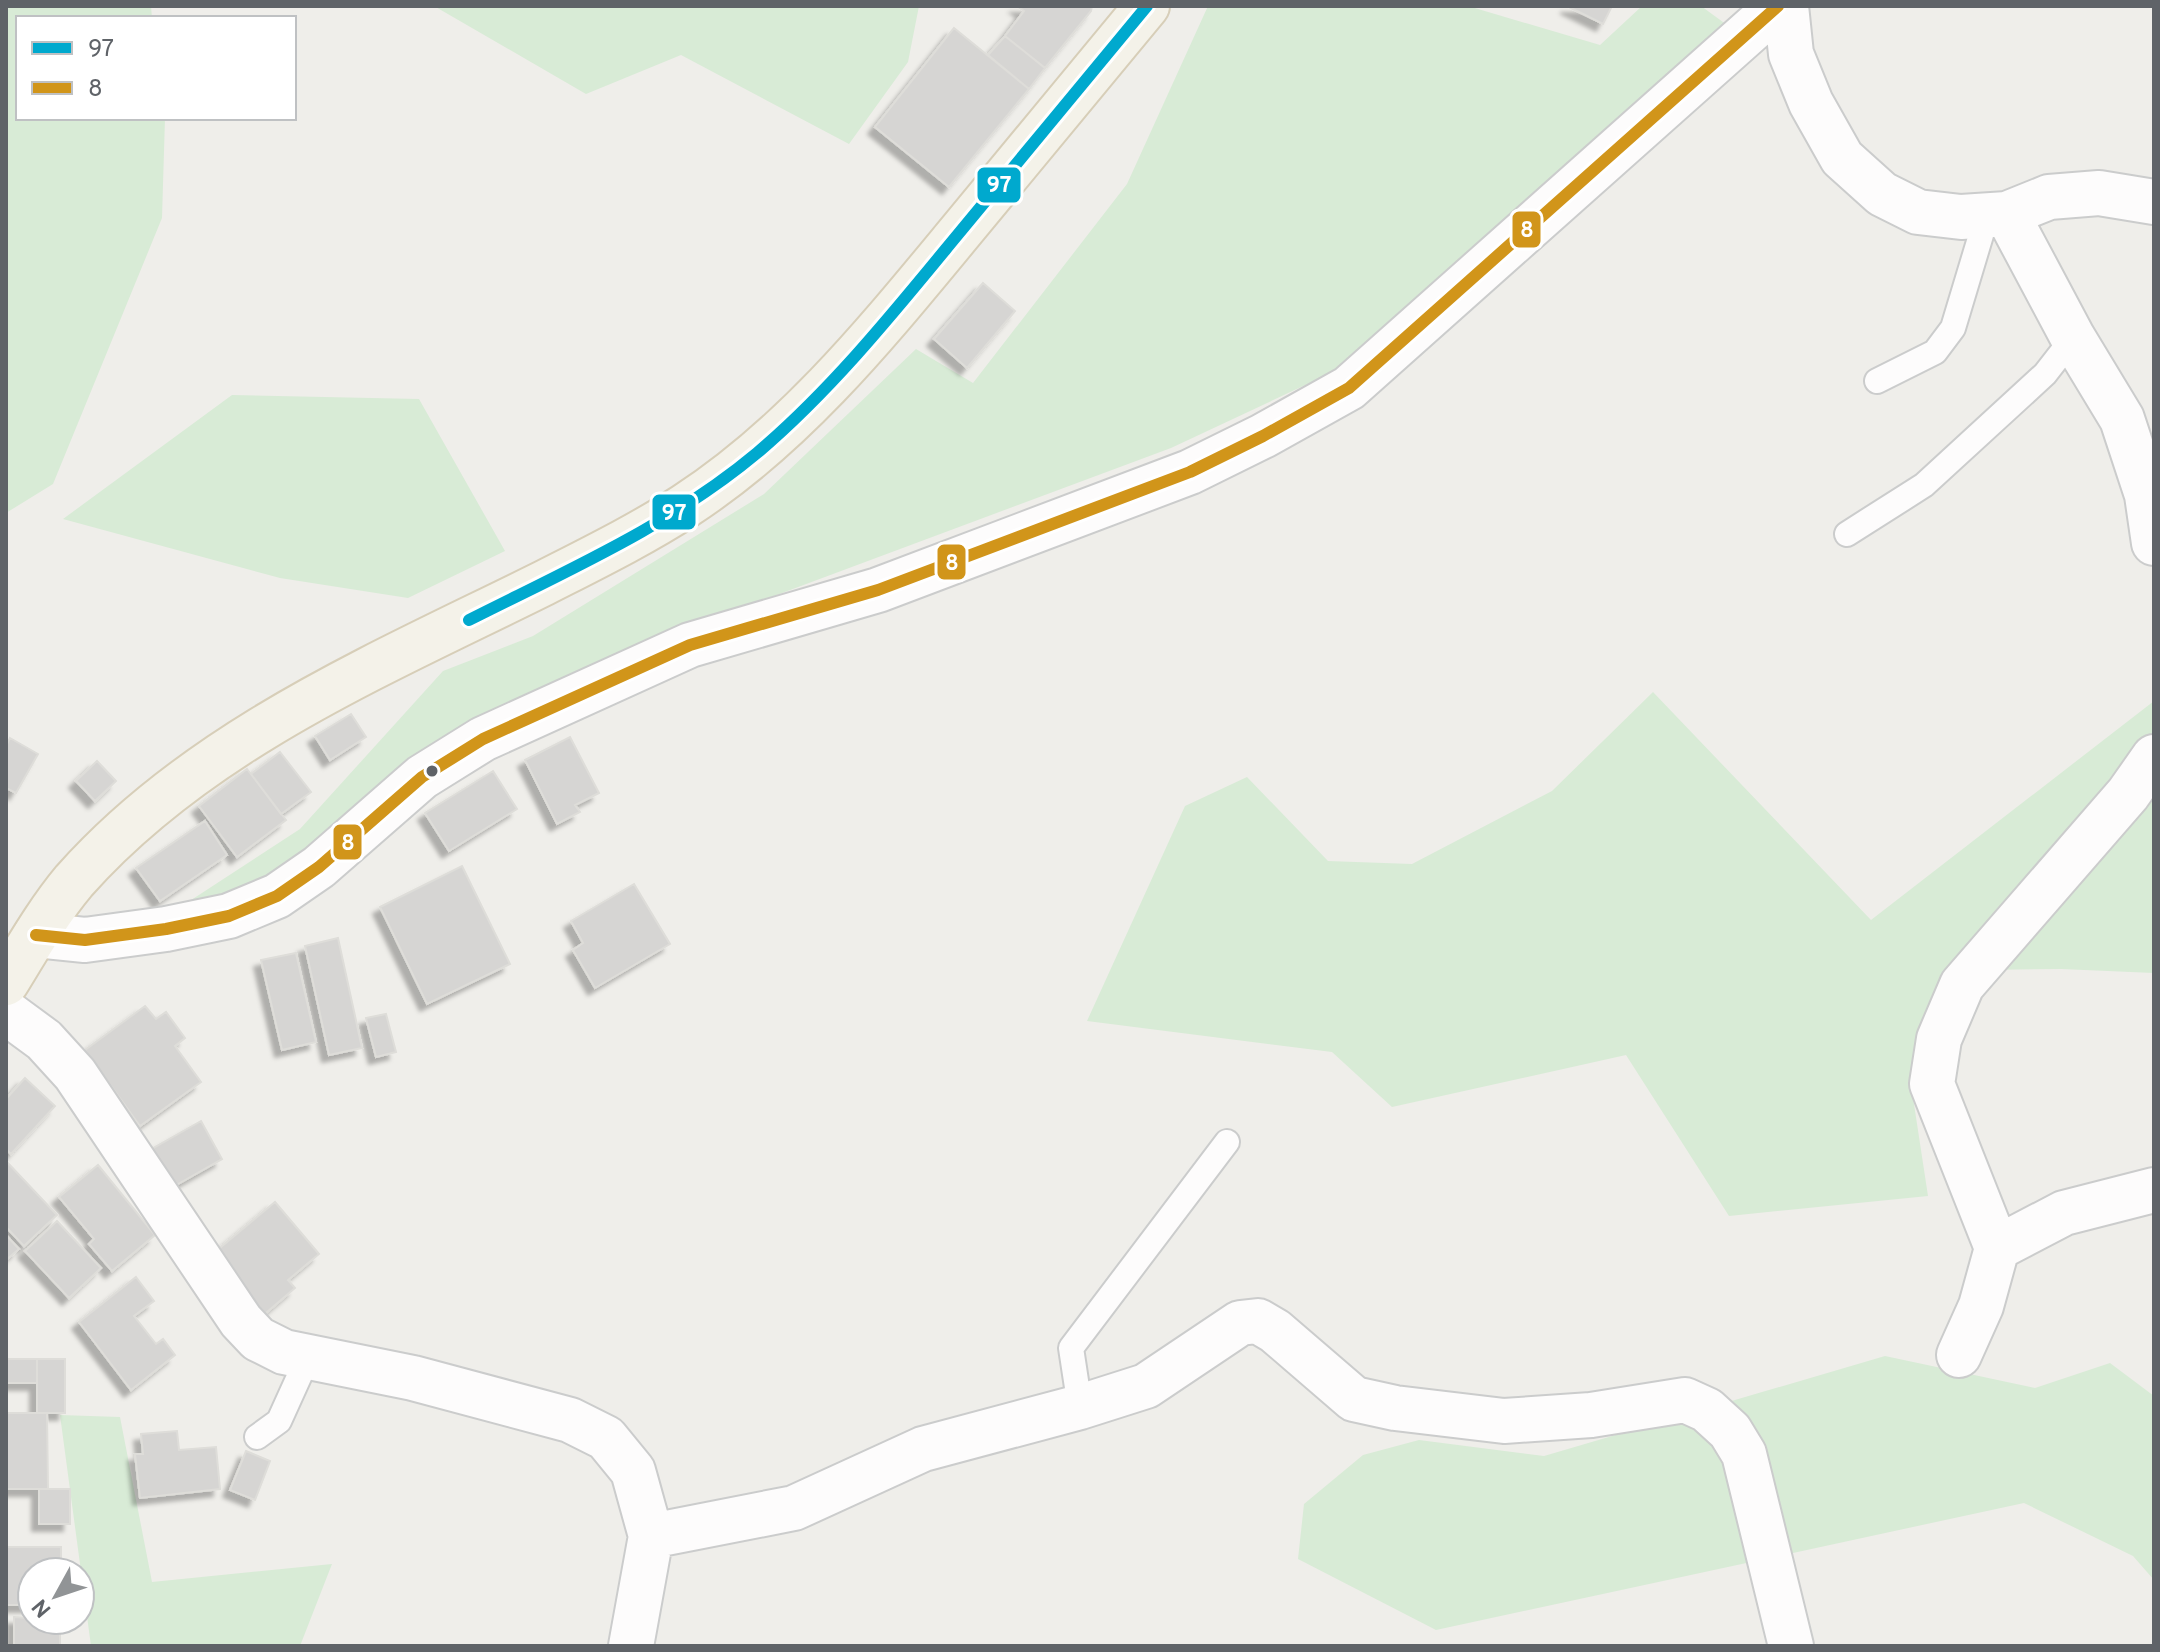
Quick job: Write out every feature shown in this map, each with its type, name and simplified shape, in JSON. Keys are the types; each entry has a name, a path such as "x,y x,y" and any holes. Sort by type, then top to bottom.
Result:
{"main road":[{"path":"6,983 71,885 109,844 152,805 255,732 326,692 612,548 686,506 756,453 819,395 892,314 1147,6"}],"street":[{"path":"36,935 85,940 229,916 277,896 319,867 422,777 497,733 690,645 878,590 1190,472 1263,436 1349,388 1770,9 1811,103 1842,158 1882,194 1918,212 1961,217 1997,215 2049,197 2099,193 2154,202"},
{"path":"1997,215 2122,419 2147,495 2154,543"},
{"path":"1959,1355 1981,1306 1997,1248 1932,1084 1939,1039 1962,985 2128,794 2154,757"},
{"path":"6,1012 44,1040 75,1074 241,1321 258,1339 284,1352 413,1378 570,1420 606,1438 633,1471 651,1536 631,1646"},
{"path":"1997,1248 2064,1213 2154,1190"},
{"path":"651,1536 794,1508 923,1449 1146,1386 1240,1323 1258,1321 1275,1331 1354,1399 1395,1408 1504,1421 1591,1415 1685,1400 1707,1410 1730,1431 1744,1454 1791,1646"}],"lane":[{"path":"1877,381 1935,352 1953,328 1997,215"},
{"path":"1847,534 1924,485 2045,374 2073,338"},
{"path":"1080,1407 1071,1348 1227,1142"},
{"path":"257,1437 279,1421 308,1357"}],"green space":[{"path":"6,6 151,6 152,16 16,16 16,120 165,120 162,218 53,484 6,513"},
{"path":"434,6 919,6 908,62 849,144 681,55 586,94"},
{"path":"1208,6 1468,6 1600,45 1642,6 1701,6 1727,25 1348,365 1171,448 696,625 244,899 182,906 300,829 443,671 533,636 764,494 916,349 973,383 1127,184"},
{"path":"232,395 419,399 505,551 408,598 280,578 63,519"},
{"path":"1653,692 1871,920 2154,701 2154,973 1982,970 1912,1091 1928,1196 1729,1216 1626,1055 1392,1107 1332,1052 1087,1021 1185,806 1247,777 1328,861 1412,864 1552,791"},
{"path":"1885,1356 2035,1388 2110,1363 2154,1396 2154,1580 2133,1556 2024,1503 1436,1630 1298,1559 1304,1504 1363,1455 1419,1440 1544,1456"},
{"path":"60,1415 120,1417 152,1582 332,1564 300,1646 91,1646 90,1636 96,1636 96,1556 79,1556"}],"building":[{"path":"1017,6 1092,6 1045,68 1005,36 1024,11"},
{"path":"1567,6 1612,6 1603,24"},
{"path":"954,28 1029,89 949,187 875,127"},
{"path":"1005,36 1045,68 1029,89 988,55"},
{"path":"983,283 1015,311 967,368 934,339"},
{"path":"351,714 366,737 330,760 315,736"},
{"path":"570,737 599,793 575,805 580,812 557,824 525,760"},
{"path":"10,738 38,754 16,793 6,788 6,746"},
{"path":"280,752 311,792 281,814 251,774"},
{"path":"97,761 116,781 95,801 76,781"},
{"path":"247,769 286,820 237,857 199,806"},
{"path":"493,771 517,809 449,851 425,813"},
{"path":"205,821 227,855 160,901 136,868"},
{"path":"462,866 510,964 427,1004 380,907"},
{"path":"634,884 670,944 595,988 573,950 583,943 571,921"},
{"path":"338,938 362,1048 329,1055 305,946"},
{"path":"296,953 316,1042 282,1050 261,960"},
{"path":"145,1006 156,1019 166,1012 185,1038 175,1046 201,1082 140,1126 85,1050"},
{"path":"386,1014 396,1052 376,1057 366,1018"},
{"path":"25,1078 55,1106 11,1154 6,1149 6,1099"},
{"path":"201,1121 222,1159 171,1188 150,1150"},
{"path":"6,1161 57,1215 24,1246 6,1227"},
{"path":"98,1165 155,1235 112,1271 89,1244 94,1239 59,1197"},
{"path":"275,1202 319,1254 288,1280 295,1288 260,1318 209,1257"},
{"path":"57,1221 101,1268 69,1298 25,1251"},
{"path":"6,1235 19,1249 6,1260"},
{"path":"136,1277 154,1301 134,1316 156,1344 163,1339 175,1355 131,1390 79,1322"},
{"path":"6,1359 37,1359 37,1383 6,1383"},
{"path":"37,1359 65,1359 65,1413 37,1413"},
{"path":"6,1413 47,1413 48,1489 6,1489"},
{"path":"177,1431 179,1450 216,1447 220,1489 140,1498 135,1454 143,1454 141,1434"},
{"path":"246,1451 270,1461 255,1500 230,1490"},
{"path":"39,1489 70,1489 70,1524 39,1524"},
{"path":"6,1547 61,1547 61,1556 16,1556 16,1605 6,1605"},
{"path":"14,1617 16,1636 60,1636 60,1646 14,1646"}],"transit line":[{"name":"97","path":"469,620 654,524 724,479 784,430 882,326 1147,6"},
{"name":"8","path":"36,935 85,940 166,929 229,916 277,896 319,867 422,777 483,739 690,645 878,590 1190,472 1263,436 1349,388 1778,6"}]}
